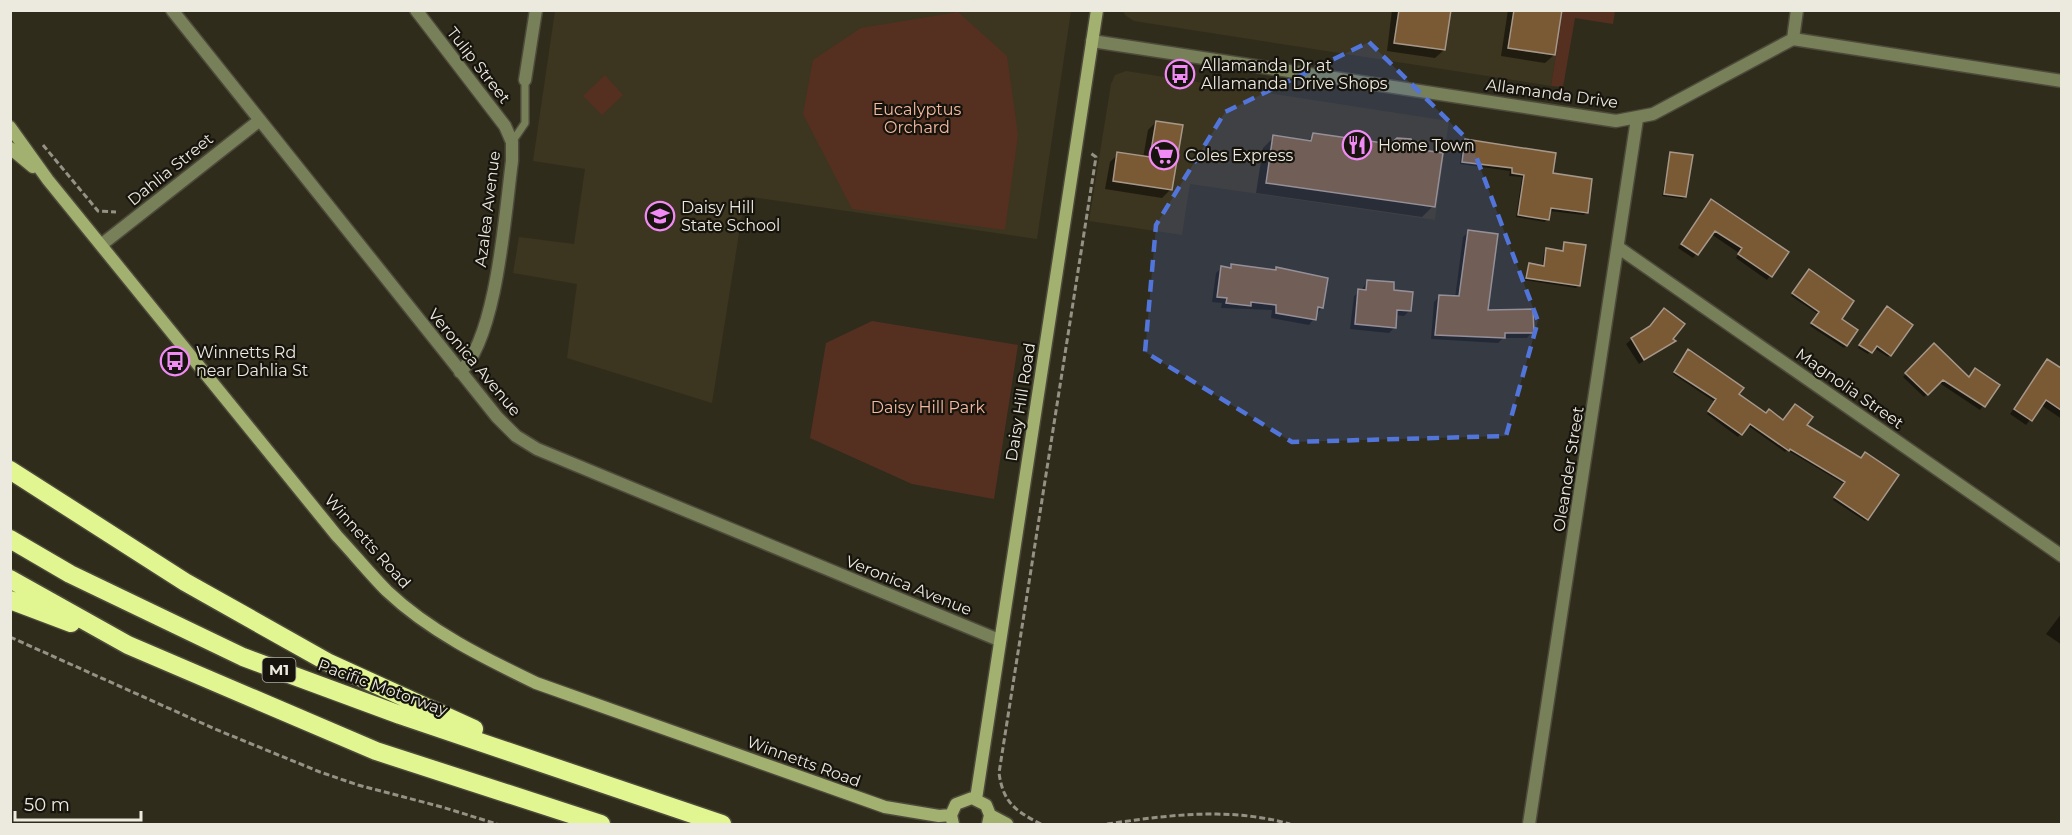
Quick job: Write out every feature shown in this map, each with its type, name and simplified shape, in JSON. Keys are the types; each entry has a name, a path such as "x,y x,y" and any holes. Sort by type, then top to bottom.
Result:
{"highway":[{"path":"10,470 185,582 329,663 560,769"},
{"name":"Pacific Motorway","path":"10,539 70,574 243,657 400,715 723,825"},
{"name":"M1","path":"10,579 128,645 376,751 600,825"},
{"path":"10,600 128,645"}],"street":[{"name":"Veronica Avenue","path":"172,10 460,372 516,436 537,449 999,640"},
{"name":"Tulip Street","path":"416,10 506,126 512,142"},
{"name":"Azalea Avenue","path":"525,81 536,10"},
{"name":"Daisy Hill Road","path":"976,799 1097,10"},
{"path":"1797,10 1793,39 2061,81"},
{"name":"Allamanda Drive","path":"1092,41 1616,121 1637,119 1689,98 1793,39"},
{"name":"Oleander Street","path":"1529,825 1637,119"},
{"name":"Dahlia Street","path":"101,245 260,120"},
{"name":"Winnetts Road","path":"10,127 48,180 337,536 388,592 433,626 480,656 536,682 885,807 952,820"},
{"name":"Azalea Avenue","path":"460,372 473,357 489,318 512,161 512,142"},
{"name":"Winnetts Road","path":"10,148 48,180"},
{"name":"Magnolia Street","path":"1619,248 2061,556"},
{"path":"952,820 960,800 976,799 986,805 989,820 1007,825"}],"lane":[{"name":"Azalea Avenue","path":"512,142 525,123 525,81"}],"path":[{"path":"40,142 98,211 116,212"},
{"path":"1041,825 1014,809 1001,788 999,773 1096,158"},
{"path":"10,637 214,729 321,772 358,785 442,807 498,825"},
{"path":"1107,825 1174,814 1217,813 1265,818 1290,825"}],"highlighted area":[{"path":"1369,42 1471,143 1538,321 1506,436 1292,442 1145,352 1156,225 1225,112"}],"shaded area":[{"name":"Daisy Hill State School","path":"555,11 1071,11 1037,239 745,196 712,403 567,358 577,284 513,273 519,237 574,244 585,169 533,161"},
{"path":"1123,11 1563,11 1551,86 1134,21"},
{"path":"1126,71 1449,121 1435,220 1190,184 1182,235 1089,221 1111,84 1115,75"}],"green space":[{"path":"1563,11 1615,11 1613,24 1575,18 1563,87 1551,86"},
{"name":"Eucalyptus Orchard","path":"958,12 1007,56 1018,135 1005,230 852,209 803,114 813,60 861,28"},
{"path":"605,75 623,95 602,115 583,96"},
{"name":"Daisy Hill Park","path":"872,321 1018,345 994,499 912,484 810,438 826,343"}],"building":[{"path":"1399,10 1451,10 1445,50 1394,43"},
{"path":"1514,10 1562,10 1555,55 1508,48"},
{"name":"Coles Express","path":"1156,121 1183,125 1172,190 1113,181 1117,152 1150,157"},
{"path":"1313,133 1390,144 1397,138 1411,139 1416,149 1443,153 1435,207 1266,183 1273,135 1311,141"},
{"path":"1465,139 1556,153 1553,173 1592,179 1588,213 1551,208 1549,220 1518,215 1524,175 1512,173 1512,168 1462,162"},
{"path":"1670,152 1693,155 1686,197 1664,194"},
{"path":"1711,199 1789,252 1772,277 1738,254 1742,248 1715,231 1698,255 1681,244"},
{"path":"1468,230 1498,234 1488,310 1533,309 1534,333 1505,333 1505,338 1435,335 1439,295 1459,296"},
{"path":"1564,242 1586,245 1580,286 1526,278 1529,263 1544,266 1546,248 1563,251"},
{"path":"1231,264 1276,270 1276,267 1328,278 1323,308 1318,307 1316,320 1276,313 1276,305 1251,302 1251,306 1226,303 1227,298 1217,297 1221,266 1231,268"},
{"path":"1809,269 1854,301 1842,319 1858,330 1847,346 1811,323 1819,312 1792,293"},
{"path":"1367,280 1394,282 1394,290 1413,292 1411,311 1397,310 1396,328 1355,324 1358,289 1366,290"},
{"path":"1887,306 1913,325 1891,356 1877,346 1872,353 1859,345"},
{"path":"1664,308 1685,324 1673,339 1676,341 1644,360 1631,338 1650,326"},
{"path":"1934,343 1969,377 1975,368 2000,385 1985,407 1943,380 1928,395 1905,373"},
{"path":"1688,349 1744,388 1739,394 1766,413 1769,409 1783,420 1795,404 1813,417 1807,425 1861,458 1865,452 1899,475 1868,520 1834,497 1845,482 1790,449 1789,451 1750,424 1742,435 1708,411 1716,399 1674,372"},
{"path":"2047,359 2061,368 2061,410 2046,400 2032,421 2014,409"}],"place":[{"name":"Allamanda Dr at Allamanda Drive Shops","path":"1180,74"},
{"name":"Home Town","path":"1357,145"},
{"name":"Coles Express","path":"1164,155"},
{"name":"Daisy Hill State School","path":"660,216"},
{"name":"Winnetts Rd near Dahlia St","path":"175,361"}]}
